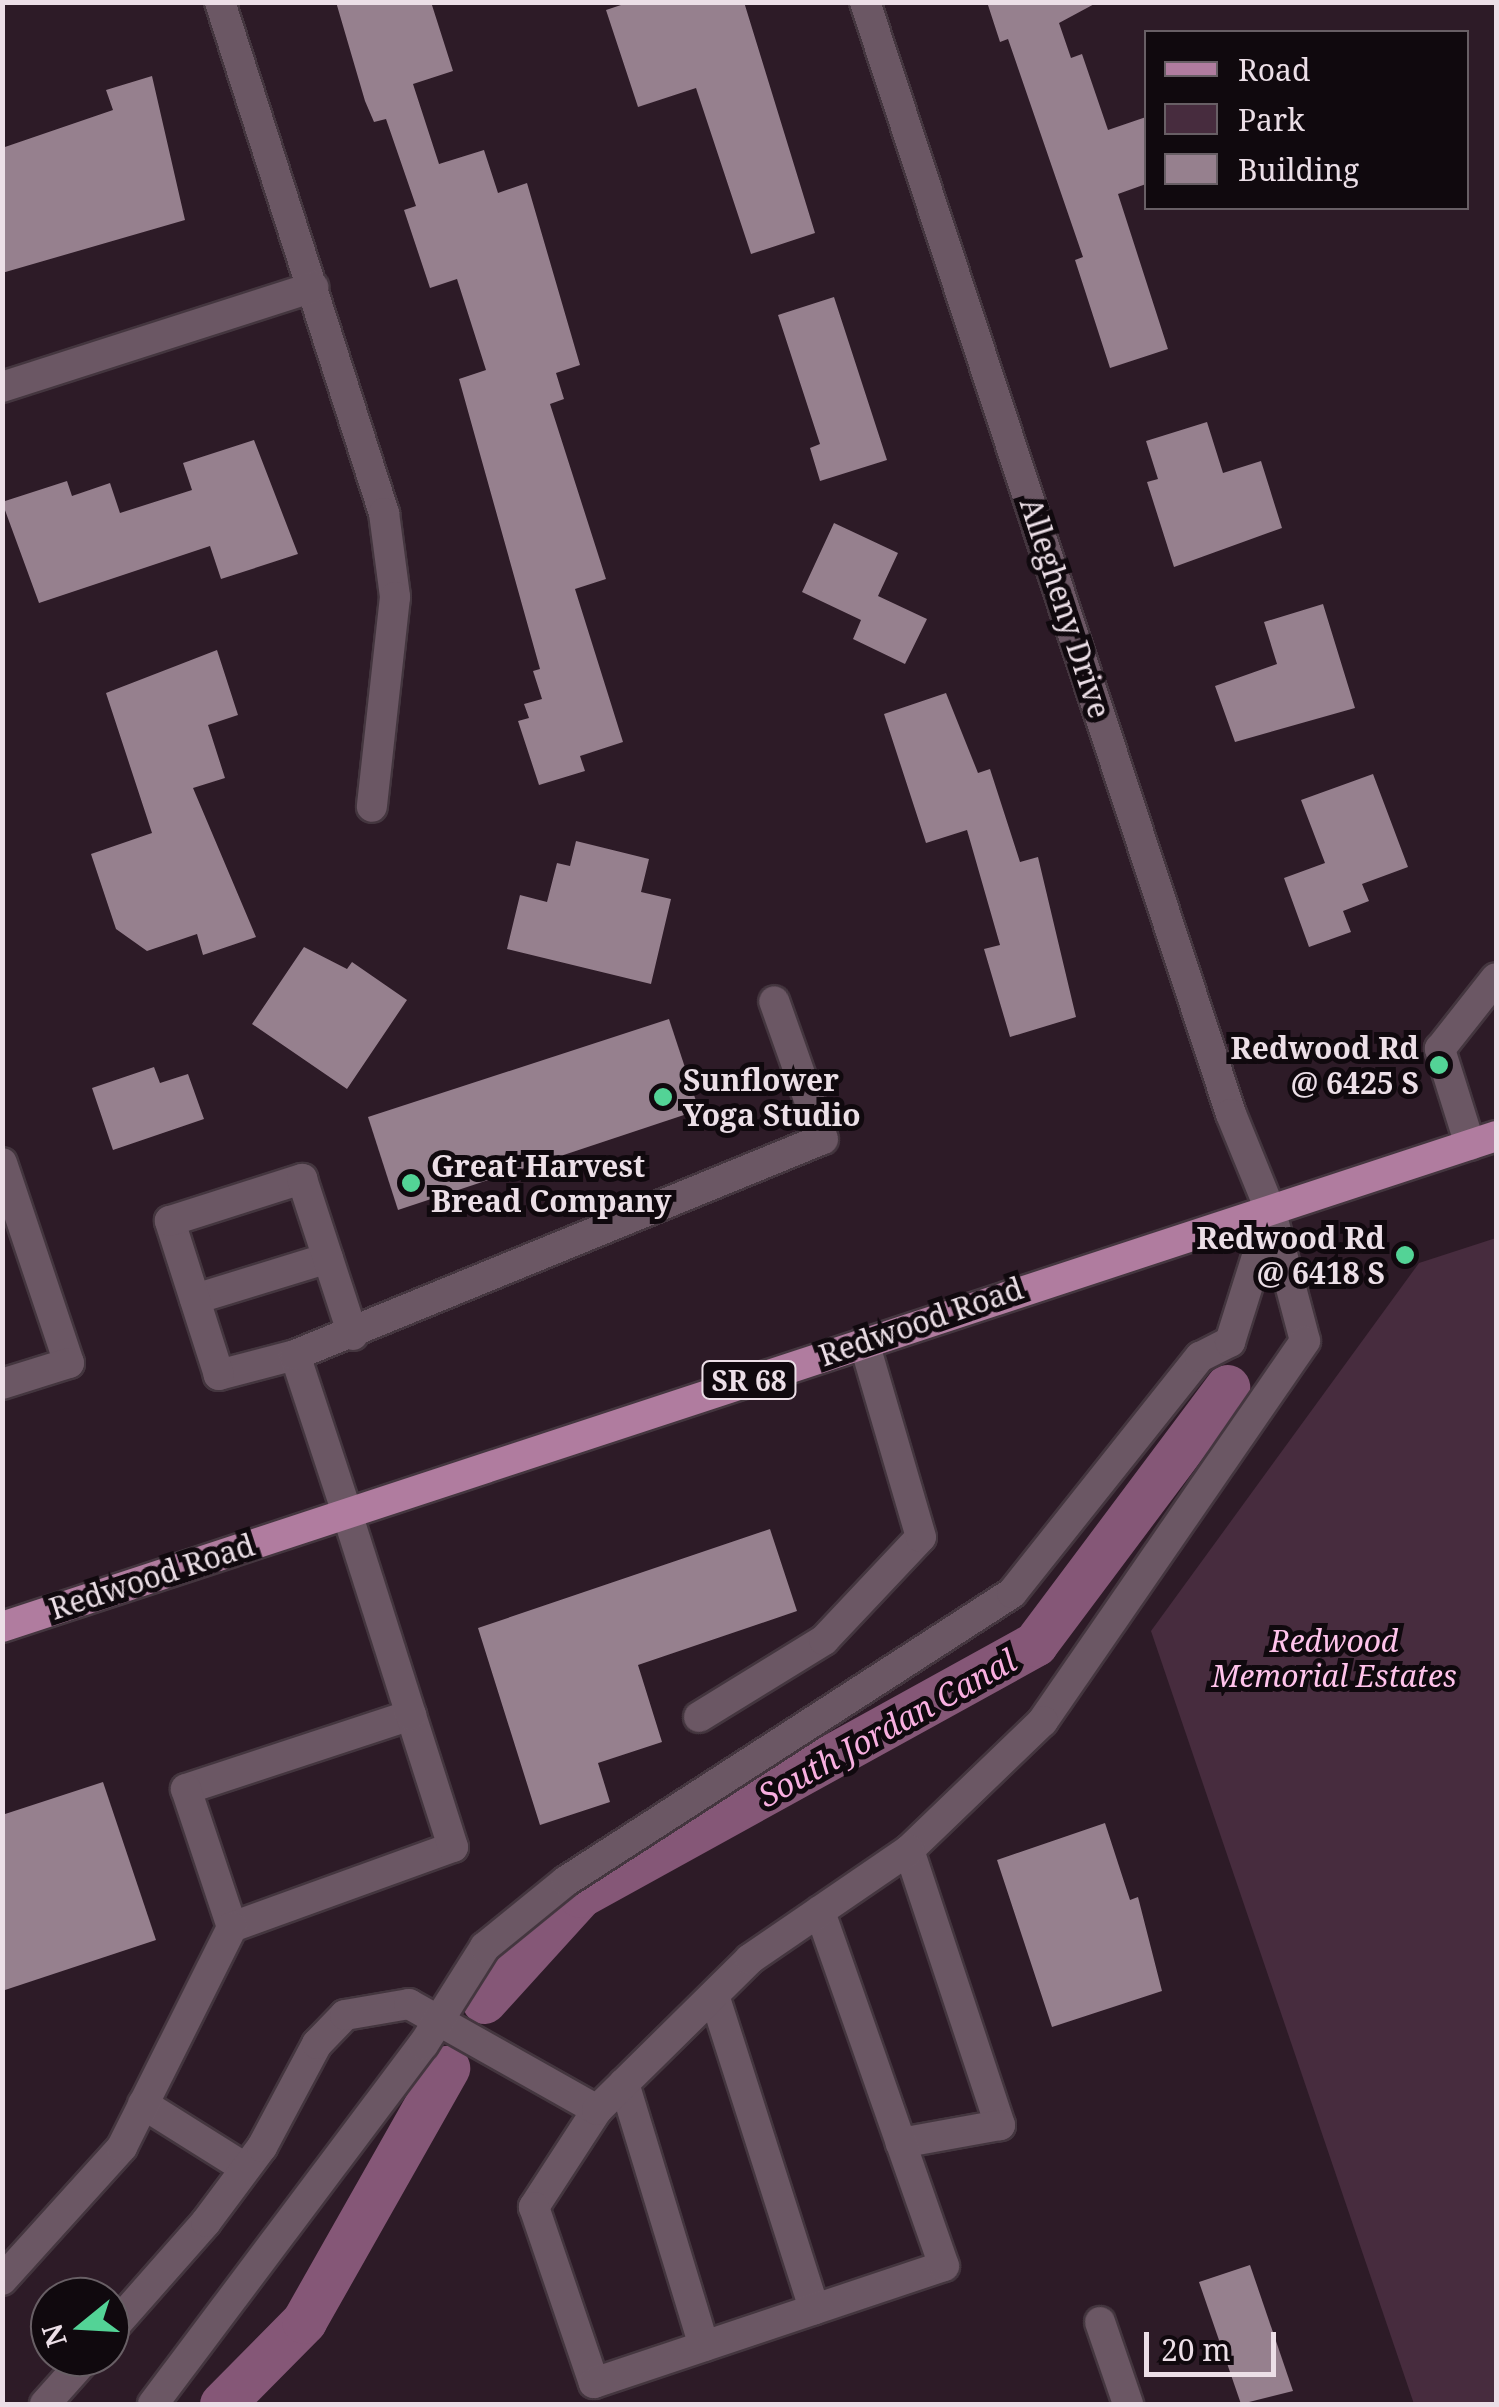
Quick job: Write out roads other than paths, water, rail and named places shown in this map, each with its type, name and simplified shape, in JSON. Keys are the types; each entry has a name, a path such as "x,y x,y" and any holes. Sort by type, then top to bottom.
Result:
{"main road":[{"name":"Redwood Road","path":"3,1626 1483,1141"}],"street":[{"path":"220,2 314,286 392,556 393,638 372,807"},
{"name":"Allegheny Drive","path":"704,2346 594,2383 534,2208 597,2110 714,1995 820,1910 909,1850 1044,1722 1305,1341 1271,1212 866,2"},
{"path":"2,387 314,286"},
{"path":"1483,1141 1440,1049 1496,978"},
{"path":"353,1335 302,1179 170,1221 219,1375 353,1335 824,1139 774,1001"},
{"path":"2,1163 69,1363 2,1384"},
{"path":"153,2404 440,2018 485,1947 566,1880 1012,1593 1200,1357 1230,1342 1271,1212"},
{"path":"195,1299 328,1258"},
{"path":"700,1718 824,1640 921,1537 864,1342"},
{"path":"2,2280 122,2147 232,1927 453,1847 295,1355"},
{"path":"232,1927 186,1788 411,1715"},
{"path":"901,2143 1000,2124 909,1850"},
{"path":"624,2083 704,2346 944,2266 820,1910"},
{"path":"714,1995 814,2310"},
{"path":"130,2307 245,2168 317,2044 346,2015 408,2004 440,2018 597,2110"},
{"path":"143,2104 245,2168"},
{"path":"1100,2322 1128,2404"},
{"path":"46,2404 70,2377"}],"waterway":[{"name":"South Jordan Canal","path":"484,2001 580,1895 1035,1644 1227,1387"},
{"name":"South Jordan Canal","path":"222,2404 304,2321 447,2068"}],"place":[{"name":"Redwood Rd @ 6425 S","path":"1439,1065"},
{"name":"Sunflower Yoga Studio","path":"663,1097"},
{"name":"Great Harvest Bread Company","path":"411,1183"},
{"name":"Redwood Rd @ 6418 S","path":"1405,1255"}],"park label":[{"name":"Redwood Memorial Estates","path":"1334,1658"}]}
